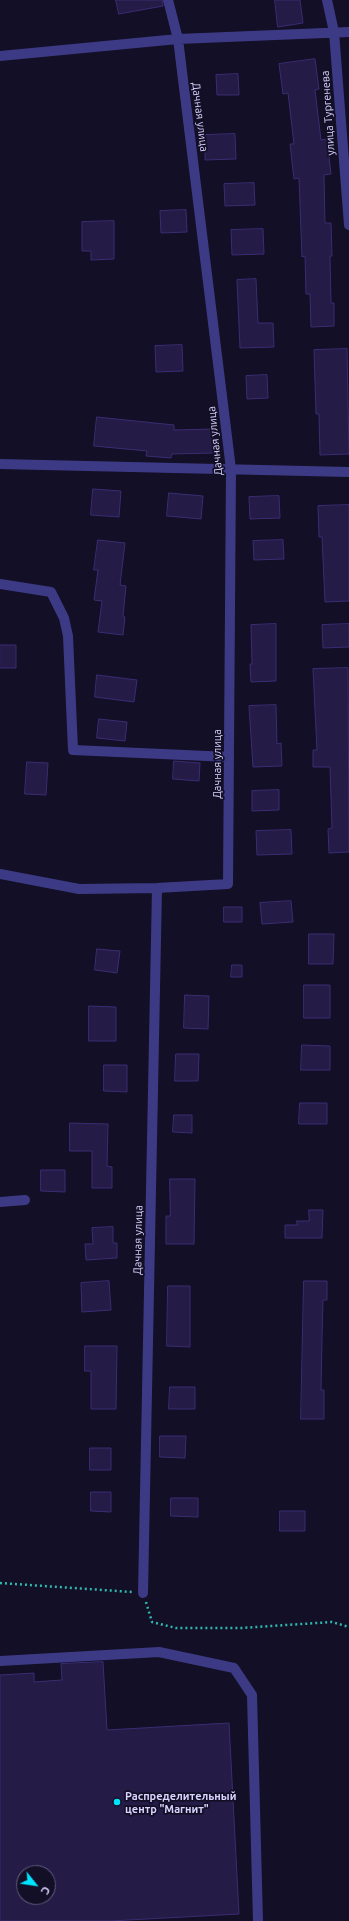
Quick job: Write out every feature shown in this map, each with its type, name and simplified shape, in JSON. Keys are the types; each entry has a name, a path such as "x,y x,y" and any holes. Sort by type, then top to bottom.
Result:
{"street":[{"name":"Дачная улица","path":"143,1593 157,888 228,884 231,469 178,39 168,0"},
{"name":"улица Тургенева","path":"327,0 334,32 349,225"},
{"path":"0,56 178,39 349,32"},
{"path":"0,464 349,472"},
{"path":"0,584 51,592 64,618 68,636 73,750 229,757"},
{"path":"0,874 80,889 157,888"},
{"path":"0,1202 25,1200"},
{"path":"0,1661 159,1652 234,1668 252,1695 258,1921"}],"path":[{"path":"0,1583 143,1593 152,1622 176,1628 241,1628 332,1622 349,1627"}],"building":[{"path":"116,0 162,0 163,6 119,14"},
{"path":"275,0 300,0 303,23 278,27"},
{"path":"315,59 319,89 315,90 321,140 327,139 331,174 324,175 325,223 331,223 331,303 334,303 334,326 311,327 310,294 306,294 305,256 302,257 299,178 294,179 290,144 294,144 288,93 283,94 279,64"},
{"path":"238,74 239,95 217,95 216,75"},
{"path":"235,134 236,159 205,160 205,135"},
{"path":"254,183 255,205 225,206 224,184"},
{"path":"186,210 187,232 161,233 160,211"},
{"path":"114,221 114,259 91,260 91,251 82,251 82,222"},
{"path":"263,229 264,254 232,255 231,230"},
{"path":"256,279 258,323 273,323 274,347 240,348 237,280"},
{"path":"182,345 183,371 156,372 155,346"},
{"path":"347,349 349,454 320,455 319,414 316,414 314,350"},
{"path":"267,375 268,398 247,399 246,376"},
{"path":"97,417 174,425 174,430 213,429 213,453 172,454 171,458 146,456 147,451 94,446"},
{"path":"93,489 121,491 119,517 91,515"},
{"path":"169,493 203,496 201,519 167,516"},
{"path":"279,496 280,518 250,519 249,497"},
{"path":"349,505 349,601 325,602 322,537 319,537 318,506"},
{"path":"98,540 125,543 120,585 126,586 123,635 98,632 102,601 94,600 98,570 94,570"},
{"path":"283,540 284,559 254,560 253,541"},
{"path":"276,624 276,681 251,682 251,625"},
{"path":"349,624 349,647 323,648 322,625"},
{"path":"0,645 16,645 16,668 0,668"},
{"path":"348,668 349,852 329,853 328,829 332,828 330,767 313,767 313,750 317,750 313,669"},
{"path":"97,675 137,680 134,702 95,697"},
{"path":"276,705 277,744 281,743 282,766 253,767 249,706"},
{"path":"99,719 127,722 125,741 97,738"},
{"path":"174,761 200,763 199,781 173,779"},
{"path":"27,762 48,763 46,795 25,794"},
{"path":"279,790 279,810 252,811 252,791"},
{"path":"291,830 292,854 257,855 256,831"},
{"path":"291,901 293,922 262,924 260,903"},
{"path":"224,907 242,907 242,922 224,922"},
{"path":"309,934 334,934 333,964 309,964"},
{"path":"97,949 120,951 117,973 95,970"},
{"path":"232,965 242,965 242,977 231,977"},
{"path":"304,985 330,985 330,1018 304,1018"},
{"path":"185,995 209,996 208,1029 184,1028"},
{"path":"89,1006 116,1007 116,1041 89,1041"},
{"path":"302,1045 330,1046 330,1070 301,1070"},
{"path":"176,1054 199,1054 198,1081 175,1081"},
{"path":"104,1065 127,1065 127,1092 104,1091"},
{"path":"300,1103 327,1103 327,1124 299,1124"},
{"path":"174,1115 192,1115 192,1133 173,1132"},
{"path":"70,1123 108,1124 107,1166 112,1167 112,1188 92,1188 92,1151 70,1151"},
{"path":"41,1170 65,1170 65,1192 41,1191"},
{"path":"170,1179 195,1179 194,1244 166,1244 166,1216 170,1216"},
{"path":"309,1210 323,1210 322,1238 285,1238 285,1225 298,1225 296,1221 309,1221"},
{"path":"113,1227 113,1243 117,1243 117,1258 86,1260 85,1244 93,1244 92,1228"},
{"path":"109,1281 111,1310 82,1312 81,1283"},
{"path":"304,1281 327,1281 327,1300 323,1300 322,1338 321,1390 324,1390 324,1419 301,1419"},
{"path":"168,1286 190,1286 190,1347 167,1346"},
{"path":"85,1346 117,1346 116,1409 91,1409 91,1371 85,1371"},
{"path":"170,1387 195,1387 195,1409 169,1409"},
{"path":"160,1436 186,1436 185,1458 160,1457"},
{"path":"90,1448 111,1448 111,1470 90,1470"},
{"path":"91,1492 111,1492 111,1512 91,1511"},
{"path":"171,1498 198,1498 198,1517 171,1516"},
{"path":"280,1511 305,1511 305,1531 280,1531"},
{"name":"Распределительный центр \"Магнит\"","path":"103,1662 107,1730 229,1723 239,1914 110,1921 0,1921 0,1675 34,1673 34,1682 62,1680 61,1664"}],"place":[{"name":"Распределительный центр \"Магнит\"","path":"117,1802"}]}
